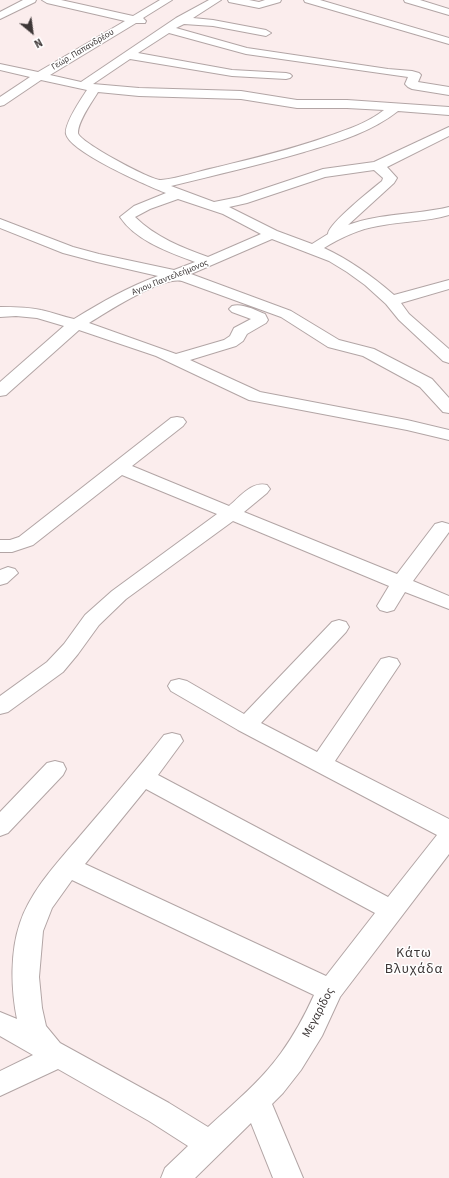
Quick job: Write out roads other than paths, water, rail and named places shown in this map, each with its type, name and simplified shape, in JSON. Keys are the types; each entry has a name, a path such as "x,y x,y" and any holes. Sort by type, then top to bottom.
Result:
{"street":[{"path":"0,16 31,0"},
{"path":"47,0 161,26 246,51 412,74 415,76 410,84 412,85 449,91"},
{"name":"Γεώρ. Παπανδρέου","path":"0,102 39,76 167,0"},
{"path":"216,0 180,20 161,26 129,55 88,87 73,127 72,134 74,139 99,157 158,185 178,194 228,211 272,234 313,249 352,269 370,282 391,301 404,317 449,358"},
{"path":"233,0 259,5 276,0"},
{"path":"309,0 449,41"},
{"path":"409,0 449,12"},
{"path":"180,20 213,23 266,33"},
{"path":"129,55 232,73 286,76"},
{"path":"0,67 88,87 241,95 297,104 350,99 394,108 449,111"},
{"path":"158,185 293,151 327,140 373,124 390,114 394,108"},
{"path":"214,206 242,200 323,173 376,166 388,162 449,131"},
{"path":"313,249 329,238 338,230 348,217 388,183 390,178 388,174 376,166"},
{"path":"178,194 142,207 127,216 132,223 160,241 180,252 209,262"},
{"path":"295,242 329,238 366,224 386,220 433,215 449,211"},
{"path":"0,223 68,250 198,281 286,314 334,344 368,352 426,383 449,408"},
{"name":"Αγιου Παντελεήμονος","path":"0,391 76,324 113,302 144,286 175,276 272,234"},
{"path":"391,301 449,284"},
{"path":"175,358 230,343 237,338 240,331 260,320 260,317 256,314 222,305"},
{"path":"0,312 16,311 40,314 59,321 76,324 175,358 255,396 407,425 449,435"},
{"path":"0,546 12,546 26,541 177,422"},
{"path":"119,467 449,603"},
{"path":"0,707 55,667 71,649 92,620 119,595 231,513 261,489"},
{"path":"387,606 400,584 442,528"},
{"path":"246,725 339,627"},
{"path":"321,764 389,664"},
{"path":"179,686 246,725 449,830"},
{"path":"54,1053 35,1030 28,1006 26,961 32,922 49,892 68,867 125,798 144,778 172,741"},
{"path":"0,827 55,769"},
{"path":"144,778 391,910"},
{"name":"Μεγαρίδος","path":"176,1178 256,1100 291,1062 312,1028 330,990 449,837"},
{"path":"68,867 330,990"},
{"path":"0,1023 159,1112 210,1144"},
{"path":"0,1084 54,1053"},
{"path":"256,1100 288,1178"}],"district":[{"name":"Κάτω Βλυχάδα","path":"414,962"}]}
